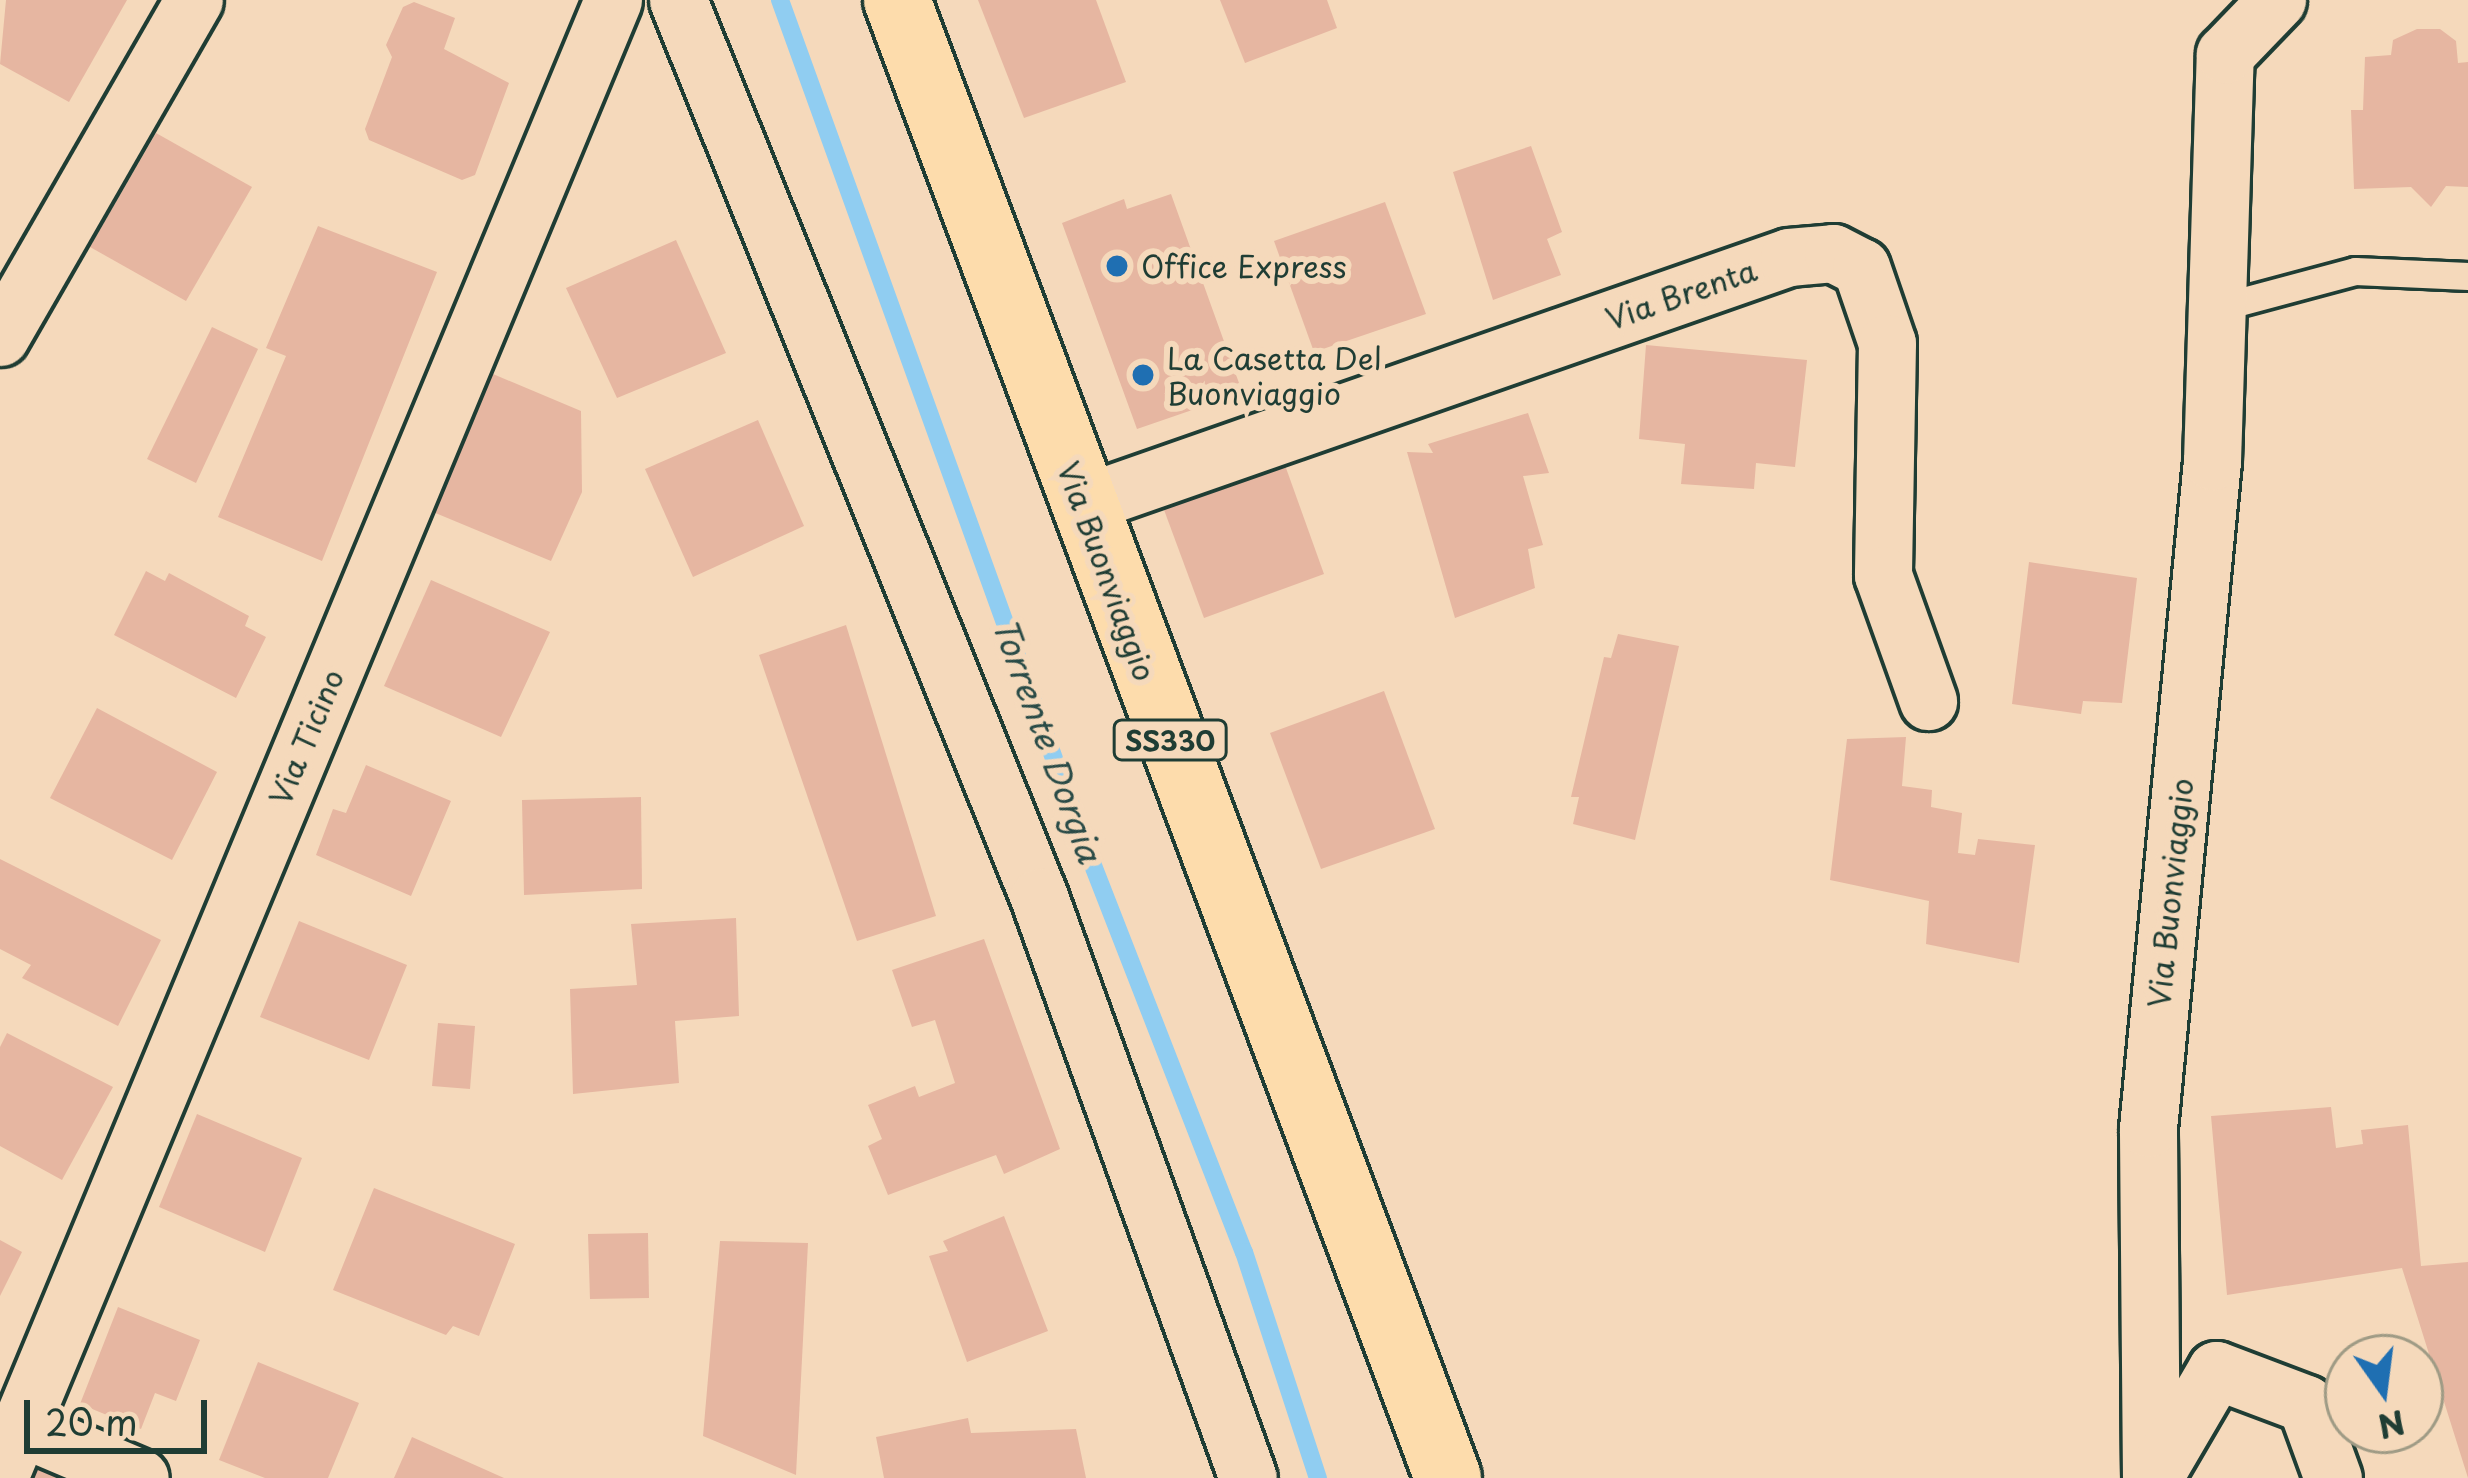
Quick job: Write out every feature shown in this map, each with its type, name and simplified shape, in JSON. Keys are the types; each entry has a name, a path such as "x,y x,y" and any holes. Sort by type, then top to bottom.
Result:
{"main road":[{"name":"Via Buonviaggio","path":"897,0 1448,1478"}],"street":[{"path":"0,337 194,0"},
{"name":"Via Ticino","path":"10,1451 613,0"},
{"path":"678,0 1039,897 1248,1478"},
{"name":"Via Buonviaggio","path":"2152,1478 2148,1128 2212,461 2224,54 2277,0"},
{"name":"Via Brenta","path":"1082,504 1769,263 1833,253 1861,267 1887,343 1882,574 1928,700"},
{"name":"Via Buonviaggio","path":"2152,1478 2216,1370 2306,1404 2333,1478"},
{"path":"10,1451 140,1478"}],"lane":[{"path":"2217,308 2355,271 2468,276"}],"building":[{"path":"6,0 127,0 69,102 0,64"},
{"path":"978,0 1096,0 1126,82 1024,118"},
{"path":"1220,0 1327,0 1337,28 1245,63"},
{"path":"414,2 455,18 444,49 509,83 475,175 462,180 369,140 365,129 392,57 386,45 403,7"},
{"path":"2417,29 2440,29 2456,41 2458,63 2468,62 2468,187 2446,186 2431,207 2411,187 2354,189 2351,110 2363,110 2365,57 2391,55 2393,40"},
{"path":"156,133 252,187 186,301 90,247"},
{"path":"1531,146 1562,232 1547,239 1561,275 1493,300 1453,172"},
{"path":"1171,194 1239,383 1194,399 1198,408 1137,429 1062,223 1124,199 1127,209"},
{"path":"1385,202 1426,314 1314,352 1274,241"},
{"path":"318,226 437,272 322,561 218,517 286,356 266,348"},
{"path":"676,240 726,353 617,398 566,288"},
{"path":"212,327 258,349 196,483 147,459"},
{"path":"1646,345 1807,360 1795,467 1756,463 1754,489 1681,484 1685,444 1639,439"},
{"path":"493,374 581,411 582,492 551,561 433,512"},
{"path":"1528,413 1549,473 1523,476 1543,545 1528,549 1535,588 1455,618 1407,452 1433,453 1428,444"},
{"path":"758,420 804,526 693,577 645,469"},
{"path":"1281,454 1324,574 1204,618 1160,499"},
{"path":"2029,562 2137,578 2122,703 2083,701 2081,714 2012,704"},
{"path":"146,571 165,581 169,573 249,616 245,626 266,637 236,698 114,635"},
{"path":"431,580 550,632 501,737 384,686"},
{"path":"846,625 936,916 857,941 759,655"},
{"path":"1618,634 1679,646 1635,840 1573,824 1579,797 1571,797 1604,657 1611,658"},
{"path":"1384,691 1435,829 1321,869 1270,733"},
{"path":"97,708 217,772 172,860 50,798"},
{"path":"1906,737 1902,786 1932,790 1931,807 1962,813 1958,853 1975,855 1978,839 2035,845 2019,963 1926,944 1929,901 1830,880 1847,739"},
{"path":"366,765 451,801 411,896 316,855 333,809 346,813"},
{"path":"641,797 642,889 524,895 522,800"},
{"path":"0,859 161,940 118,1026 22,978 31,965 0,949"},
{"path":"736,918 739,1016 675,1021 679,1083 573,1094 570,989 637,985 631,924"},
{"path":"299,921 407,965 369,1060 260,1017"},
{"path":"984,939 1060,1149 1004,1174 996,1155 888,1195 868,1146 882,1139 868,1105 915,1086 919,1097 955,1083 935,1020 912,1027 892,970"},
{"path":"438,1023 475,1026 470,1089 432,1086"},
{"path":"7,1033 113,1087 62,1180 0,1146 0,1047"},
{"path":"2331,1107 2336,1148 2363,1144 2361,1130 2408,1125 2421,1266 2468,1262 2468,1478 2444,1402 2444,1334 2423,1334 2402,1268 2227,1295 2211,1116"},
{"path":"197,1114 302,1158 265,1252 159,1207"},
{"path":"374,1188 515,1244 479,1336 453,1326 446,1335 333,1290"},
{"path":"1004,1216 1048,1331 967,1362 929,1256 948,1251 943,1241"},
{"path":"648,1233 649,1298 590,1299 588,1234"},
{"path":"0,1240 22,1252 0,1296"},
{"path":"720,1241 808,1243 796,1475 703,1436"},
{"path":"118,1307 200,1340 176,1401 155,1393 141,1429 80,1404"},
{"path":"258,1362 359,1403 328,1478 265,1478 219,1460"},
{"path":"968,1418 971,1433 1076,1429 1086,1478 884,1478 876,1437"},
{"path":"412,1437 504,1478 394,1478"},
{"path":"32,1454 90,1478 22,1478"}],"waterway":[{"name":"Torrente Dorgia","path":"780,0 1087,850 1244,1252 1318,1478"}],"place":[{"name":"Office Express","path":"1117,266"},
{"name":"La Casetta Del Buonviaggio","path":"1143,375"}]}
